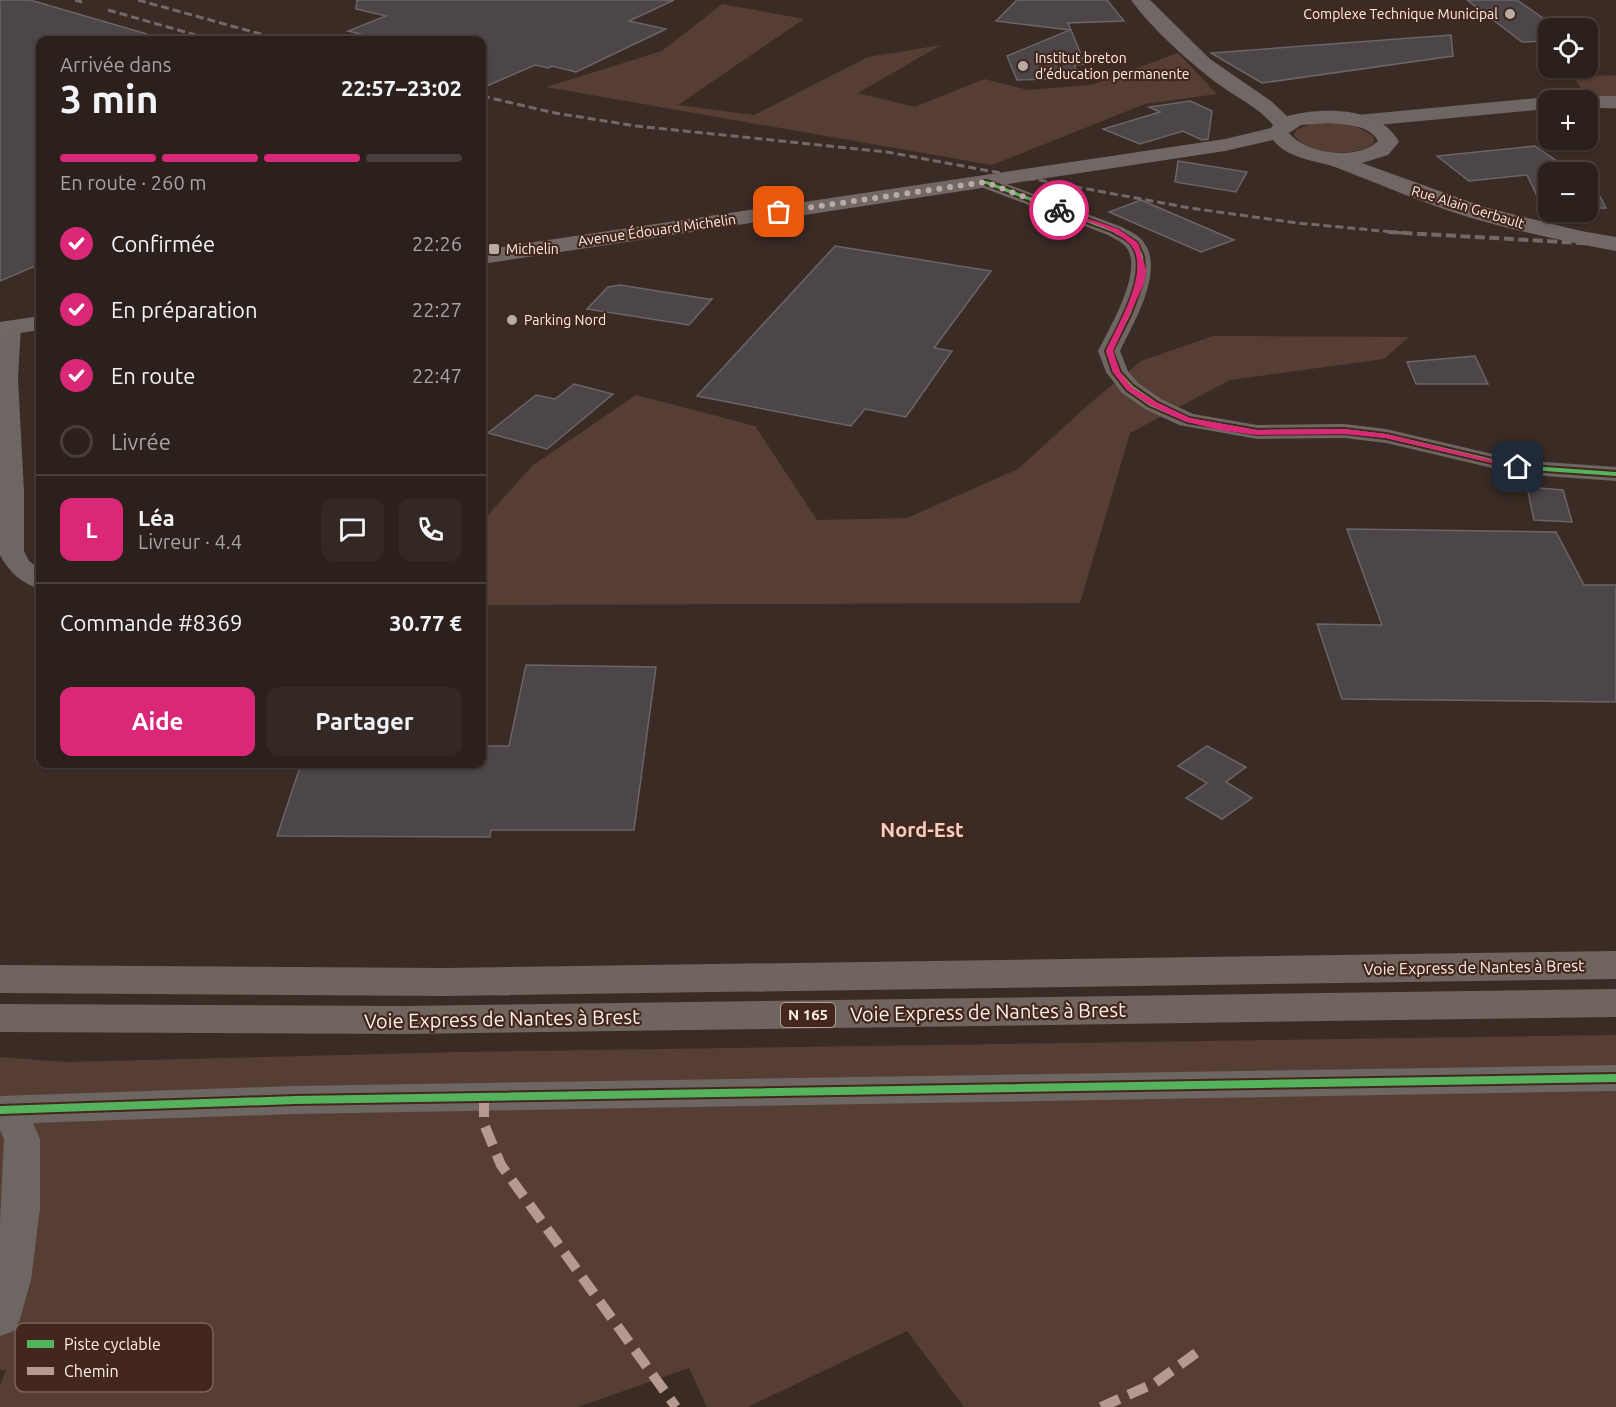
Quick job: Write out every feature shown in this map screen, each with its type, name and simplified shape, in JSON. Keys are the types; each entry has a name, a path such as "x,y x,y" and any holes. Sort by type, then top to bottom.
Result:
{"highway":[{"name":"Voie Express de Nantes à Brest","path":"0,979 445,982 1616,965"},
{"name":"Voie Express de Nantes à Brest","path":"0,1018 405,1020 1616,1003"}],"main road":[{"path":"1140,0 1224,80 1259,100 1276,114 1284,135 1324,156 1354,157 1383,144 1381,130 1357,121 1314,117 1259,100"},
{"path":"1284,135 1314,117"},
{"name":"Avenue Édouard Michelin","path":"486,256 1284,135"},
{"name":"Rue Alain Gerbault","path":"1383,144 1385,165 1399,176 1465,200 1558,227 1616,237"},
{"name":"Rue Alain Gerbault","path":"1324,156 1476,212 1581,238 1616,244"},
{"path":"5,328 36,324"}],"street":[{"path":"1598,102 1616,102"},
{"path":"1357,121 1538,104"},
{"path":"1383,144 1439,113"},
{"path":"985,182 1115,231 1134,243 1143,270 1140,283 1109,351 1117,372 1130,388 1153,404 1187,420 1257,432 1344,431 1386,436 1518,467 1616,474"},
{"path":"5,328 12,492 9,568 36,579"},
{"path":"0,1319 12,1280 21,1209 22,1139 5,1110 306,1100 1616,1078"}],"shaded area":[{"path":"722,4 804,19 678,105 754,115 868,57 941,45 858,93 915,107 984,79 1028,90 1091,85 1178,53 1217,94 1145,104 992,165 546,87 662,51"},
{"path":"1616,75 1616,109 1598,108 1598,90 1583,90 1574,78 1598,78 1598,76"},
{"path":"1314,123 1337,123 1359,128 1373,136 1374,142 1357,151 1321,150 1300,141 1294,135 1296,130"},
{"path":"1213,336 1409,337 1384,359 1230,380 1130,433 1080,603 486,605 486,518 532,466 636,395 755,426 817,520 907,518 1018,469 1088,405 1141,361"},
{"path":"1616,1035 1616,1407 964,1407 907,1331 748,1407 707,1407 689,1368 578,1407 0,1407 0,1385 6,1370 0,1370 0,1057 66,1062 460,1052"}],"building":[{"path":"0,0 30,0 147,34 147,36 36,36 36,266 0,281"},
{"path":"357,0 674,0 629,21 666,29 576,72 552,66 548,68 535,65 486,86 486,36 369,36 348,31 386,16 356,9"},
{"path":"1017,0 1107,0 1124,21 1068,23 1085,64 1074,65 1080,78 1017,80 1007,56 1070,30 996,21"},
{"name":"Complexe Technique Municipal","path":"1467,0 1517,0 1543,18 1538,18 1538,41 1522,42"},
{"path":"1451,35 1453,56 1262,83 1211,53"},
{"path":"1190,101 1212,111 1208,139 1202,140 1183,131 1140,144 1103,129 1160,112 1149,107"},
{"path":"1535,146 1558,162 1538,162 1538,198 1527,175 1469,181 1437,156"},
{"path":"1178,161 1247,172 1236,192 1175,182"},
{"path":"1598,193 1606,208 1598,208"},
{"path":"1141,200 1234,240 1201,252 1109,212"},
{"path":"835,246 991,271 934,348 952,351 906,417 865,409 851,426 697,396"},
{"path":"620,285 712,299 689,325 587,309 608,287"},
{"path":"1475,356 1488,384 1416,384 1407,362"},
{"path":"574,384 613,394 547,449 488,433 536,395 555,399"},
{"path":"1527,487 1563,490 1572,522 1534,520"},
{"path":"1347,529 1556,532 1584,585 1616,585 1616,702 1342,699 1317,624 1382,625"},
{"path":"526,665 656,667 634,830 491,830 490,837 277,836 300,768 486,768 486,746 509,746"},
{"path":"1207,746 1246,767 1226,782 1252,798 1222,819 1186,798 1207,783 1178,766"}],"railway":[{"path":"75,0 82,2"},
{"path":"138,0 268,36"},
{"path":"108,10 199,36"},
{"path":"486,97 555,113 636,126 887,152 1190,208 1297,223 1402,233"},
{"path":"1388,232 1402,233"},
{"path":"1402,233 1616,245"}],"marked path":[{"path":"484,1097 484,1124 501,1165 676,1407"},
{"path":"1101,1407 1155,1383 1199,1351"}],"cycle path":[{"path":"985,182 1115,231 1135,244 1140,256 1139,283 1128,313 1109,351 1117,372 1130,388 1153,404 1187,420 1257,432 1344,431 1386,436 1518,467 1616,474"},
{"path":"0,1110 295,1100 1616,1078"}],"way so far":[{"path":"779,212 985,182 1059,210"}],"place":[{"name":"Complexe Technique Municipal","path":"1510,14"},
{"name":"Institut breton d’éducation permanente","path":"1023,66"},
{"name":"Michelin","path":"494,249"},
{"name":"Parking Nord","path":"512,320"}],"district":[{"name":"Nord-Est","path":"922,830"}],"route":[{"path":"1059,210 1115,231 1134,243 1139,253 1143,270 1140,283 1109,351 1117,372 1130,388 1153,404 1187,420 1219,427 1257,432 1344,431 1386,436 1518,467"}]}
